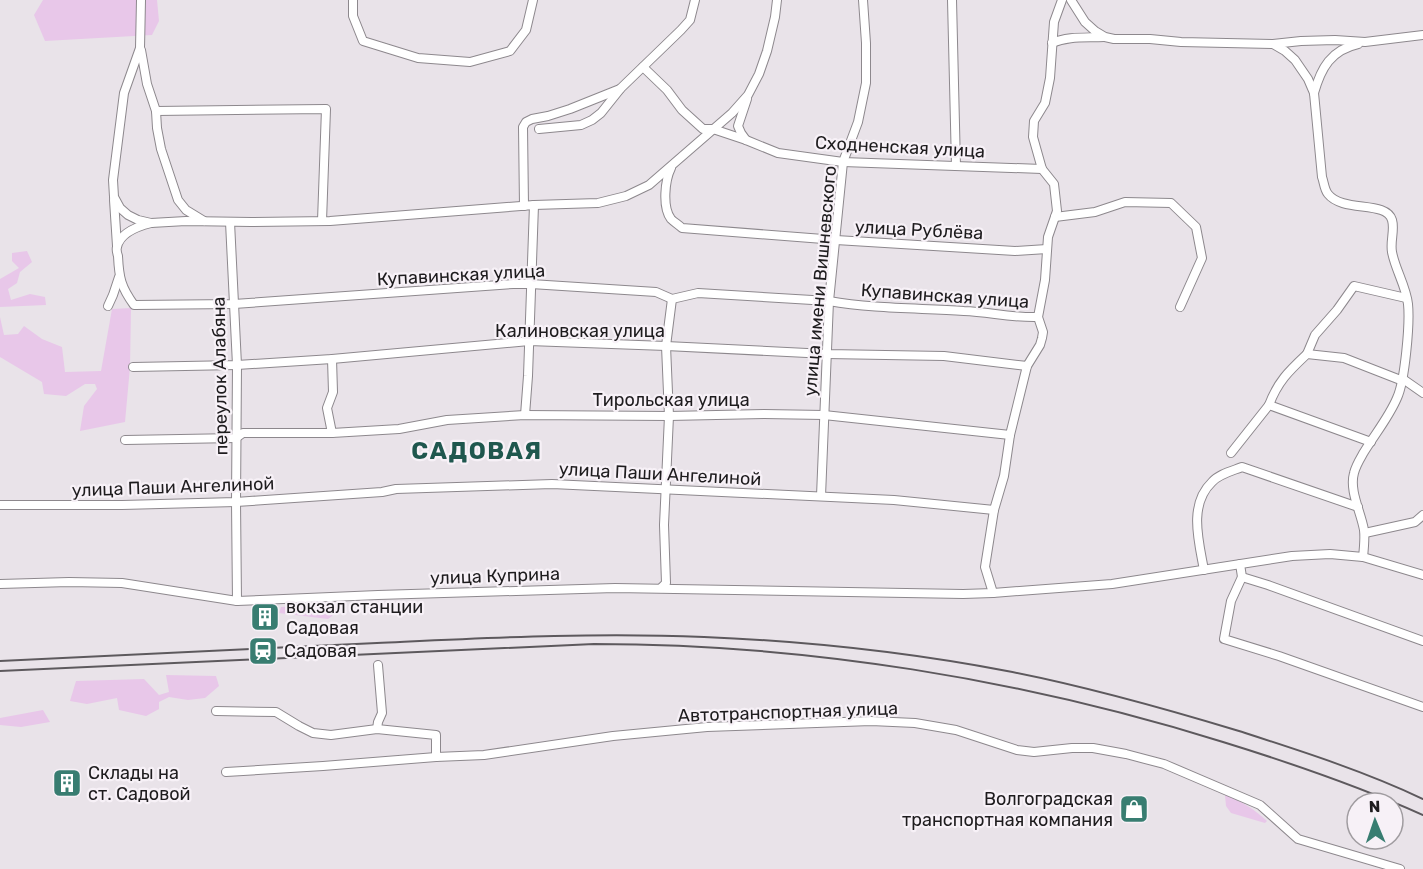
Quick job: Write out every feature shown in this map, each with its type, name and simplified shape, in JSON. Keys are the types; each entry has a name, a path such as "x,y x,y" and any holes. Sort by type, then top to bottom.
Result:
{"street":[{"path":"141,0 140,48 147,84 156,111 161,149 178,200 186,210 205,222"},
{"path":"353,0 353,16 363,41 418,58 470,62 510,51 526,30 533,0"},
{"path":"539,129 581,125 601,113 621,88 690,20 695,0"},
{"path":"746,140 738,126 748,95 767,51 777,0"},
{"name":"улица имени Вишневского","path":"821,496 829,301 843,162 858,122 866,83 866,43 862,0"},
{"path":"952,0 956,166"},
{"path":"993,593 985,567 994,510 1004,476 1010,435 1027,366 1040,345 1043,332 1038,317 1045,280 1048,237 1057,211 1054,184 1042,169 1033,137 1034,121 1045,104 1050,78 1054,22 1062,0"},
{"path":"1071,0 1085,22 1105,37"},
{"path":"1079,38 1085,22"},
{"path":"1314,93 1318,77 1336,53 1349,46 1423,35"},
{"path":"1052,43 1061,40 1105,37 1181,42 1273,44 1335,40 1365,42"},
{"path":"1273,44 1295,60 1314,93 1322,177 1329,195 1347,205 1383,210 1392,219 1392,253 1408,303 1403,380 1399,395 1353,474 1352,484 1365,533 1364,557"},
{"path":"108,306 119,277 113,180 120,115 124,93 140,48"},
{"name":"Сходненская улица","path":"643,67 667,90 682,110 703,129 713,129 778,153 843,162 1042,169"},
{"path":"524,206 523,127 526,122 570,109 621,88"},
{"path":"114,196 120,208 128,215 151,223 322,221 598,202 626,196 649,185 732,113 748,95"},
{"path":"603,96 610,103"},
{"path":"156,111 326,109 322,221"},
{"name":"улица Рублёва","path":"673,164 667,176 666,206 670,218 682,228 1016,251 1047,249"},
{"path":"1055,217 1095,212 1125,202 1171,202 1196,227 1202,258 1180,307"},
{"path":"525,415 534,205"},
{"name":"переулок Алабяна","path":"230,222 237,365 237,601"},
{"path":"117,246 125,235 138,227 151,223"},
{"name":"Купавинская улица","path":"119,277 134,305 234,304 531,284 656,292 672,299 698,293 1038,317"},
{"path":"1231,453 1269,405 1285,374 1307,354 1315,335 1354,286 1406,298"},
{"path":"661,588 666,584 664,525 669,416 666,346 672,299"},
{"name":"Калиновская улица","path":"132,367 237,365 332,359 529,341 827,354 944,356 1027,366"},
{"path":"1307,354 1344,358 1403,380 1423,393"},
{"path":"332,359 333,392 327,408 332,433"},
{"path":"1269,405 1371,442"},
{"name":"Тирольская улица","path":"125,440 236,438 243,433 332,433 399,429 447,420 525,415 824,415 1010,435"},
{"path":"1204,570 1197,527 1198,511 1202,496 1212,482 1226,473 1242,467 1358,507"},
{"name":"улица Паши Ангелиной","path":"0,505 236,502 382,492 396,489 552,484 894,500 994,510"},
{"path":"1365,533 1415,522 1423,515"},
{"name":"улица Куприна","path":"0,584 122,583 237,601 615,588 993,593 1112,584 1292,556 1330,554 1364,557 1423,575"},
{"path":"1239,564 1242,577 1231,601 1224,639 1280,656 1423,707"},
{"path":"1242,577 1423,641"},
{"path":"377,729 382,713 378,664"},
{"path":"216,711 276,712 313,733 331,735 377,729 436,735 436,757"},
{"name":"Автотранспортная улица","path":"226,772 484,755 613,736 707,727 872,721 915,723 956,730 1017,750 1034,752 1093,748 1164,764 1260,805 1298,839 1400,869"}],"shaded area":[{"path":"43,0 157,0 159,21 152,35 45,41 34,15"},
{"path":"27,251 32,262 20,272 17,283 8,289 11,300 30,294 45,297 46,305 0,307 0,279 19,268 12,261 12,253"},
{"path":"131,308 130,367 125,422 80,431 84,406 97,389 95,384 85,384 66,396 44,394 42,382 0,357 0,317 4,335 18,334 24,326 42,339 62,347 65,372 101,371 112,309"},
{"path":"281,607 341,609 328,619 279,613"},
{"path":"166,675 216,676 219,686 205,698 188,700 169,697 159,702 159,709 146,716 119,710 117,698 87,704 70,701 76,681 144,679 159,695 169,692"},
{"path":"43,710 50,722 21,727 0,725 0,718"},
{"path":"1225,795 1247,806 1267,821 1265,823 1231,813 1226,806"}],"railway":[{"path":"0,661 581,635 780,641 894,653 969,664 1095,691 1182,714 1286,746 1355,770 1423,799"},
{"path":"0,671 594,644 753,650 833,658 991,683 1147,720 1299,767 1374,794 1423,815"}],"place":[{"name":"вокзал станции Садовая","path":"265,617"},
{"name":"Садовая","path":"263,651"},
{"name":"Склады на ст. Садовой","path":"67,783"},
{"name":"Волгоградская транспортная компания","path":"1134,809"}],"district":[{"name":"САДОВАЯ","path":"477,451"}]}
